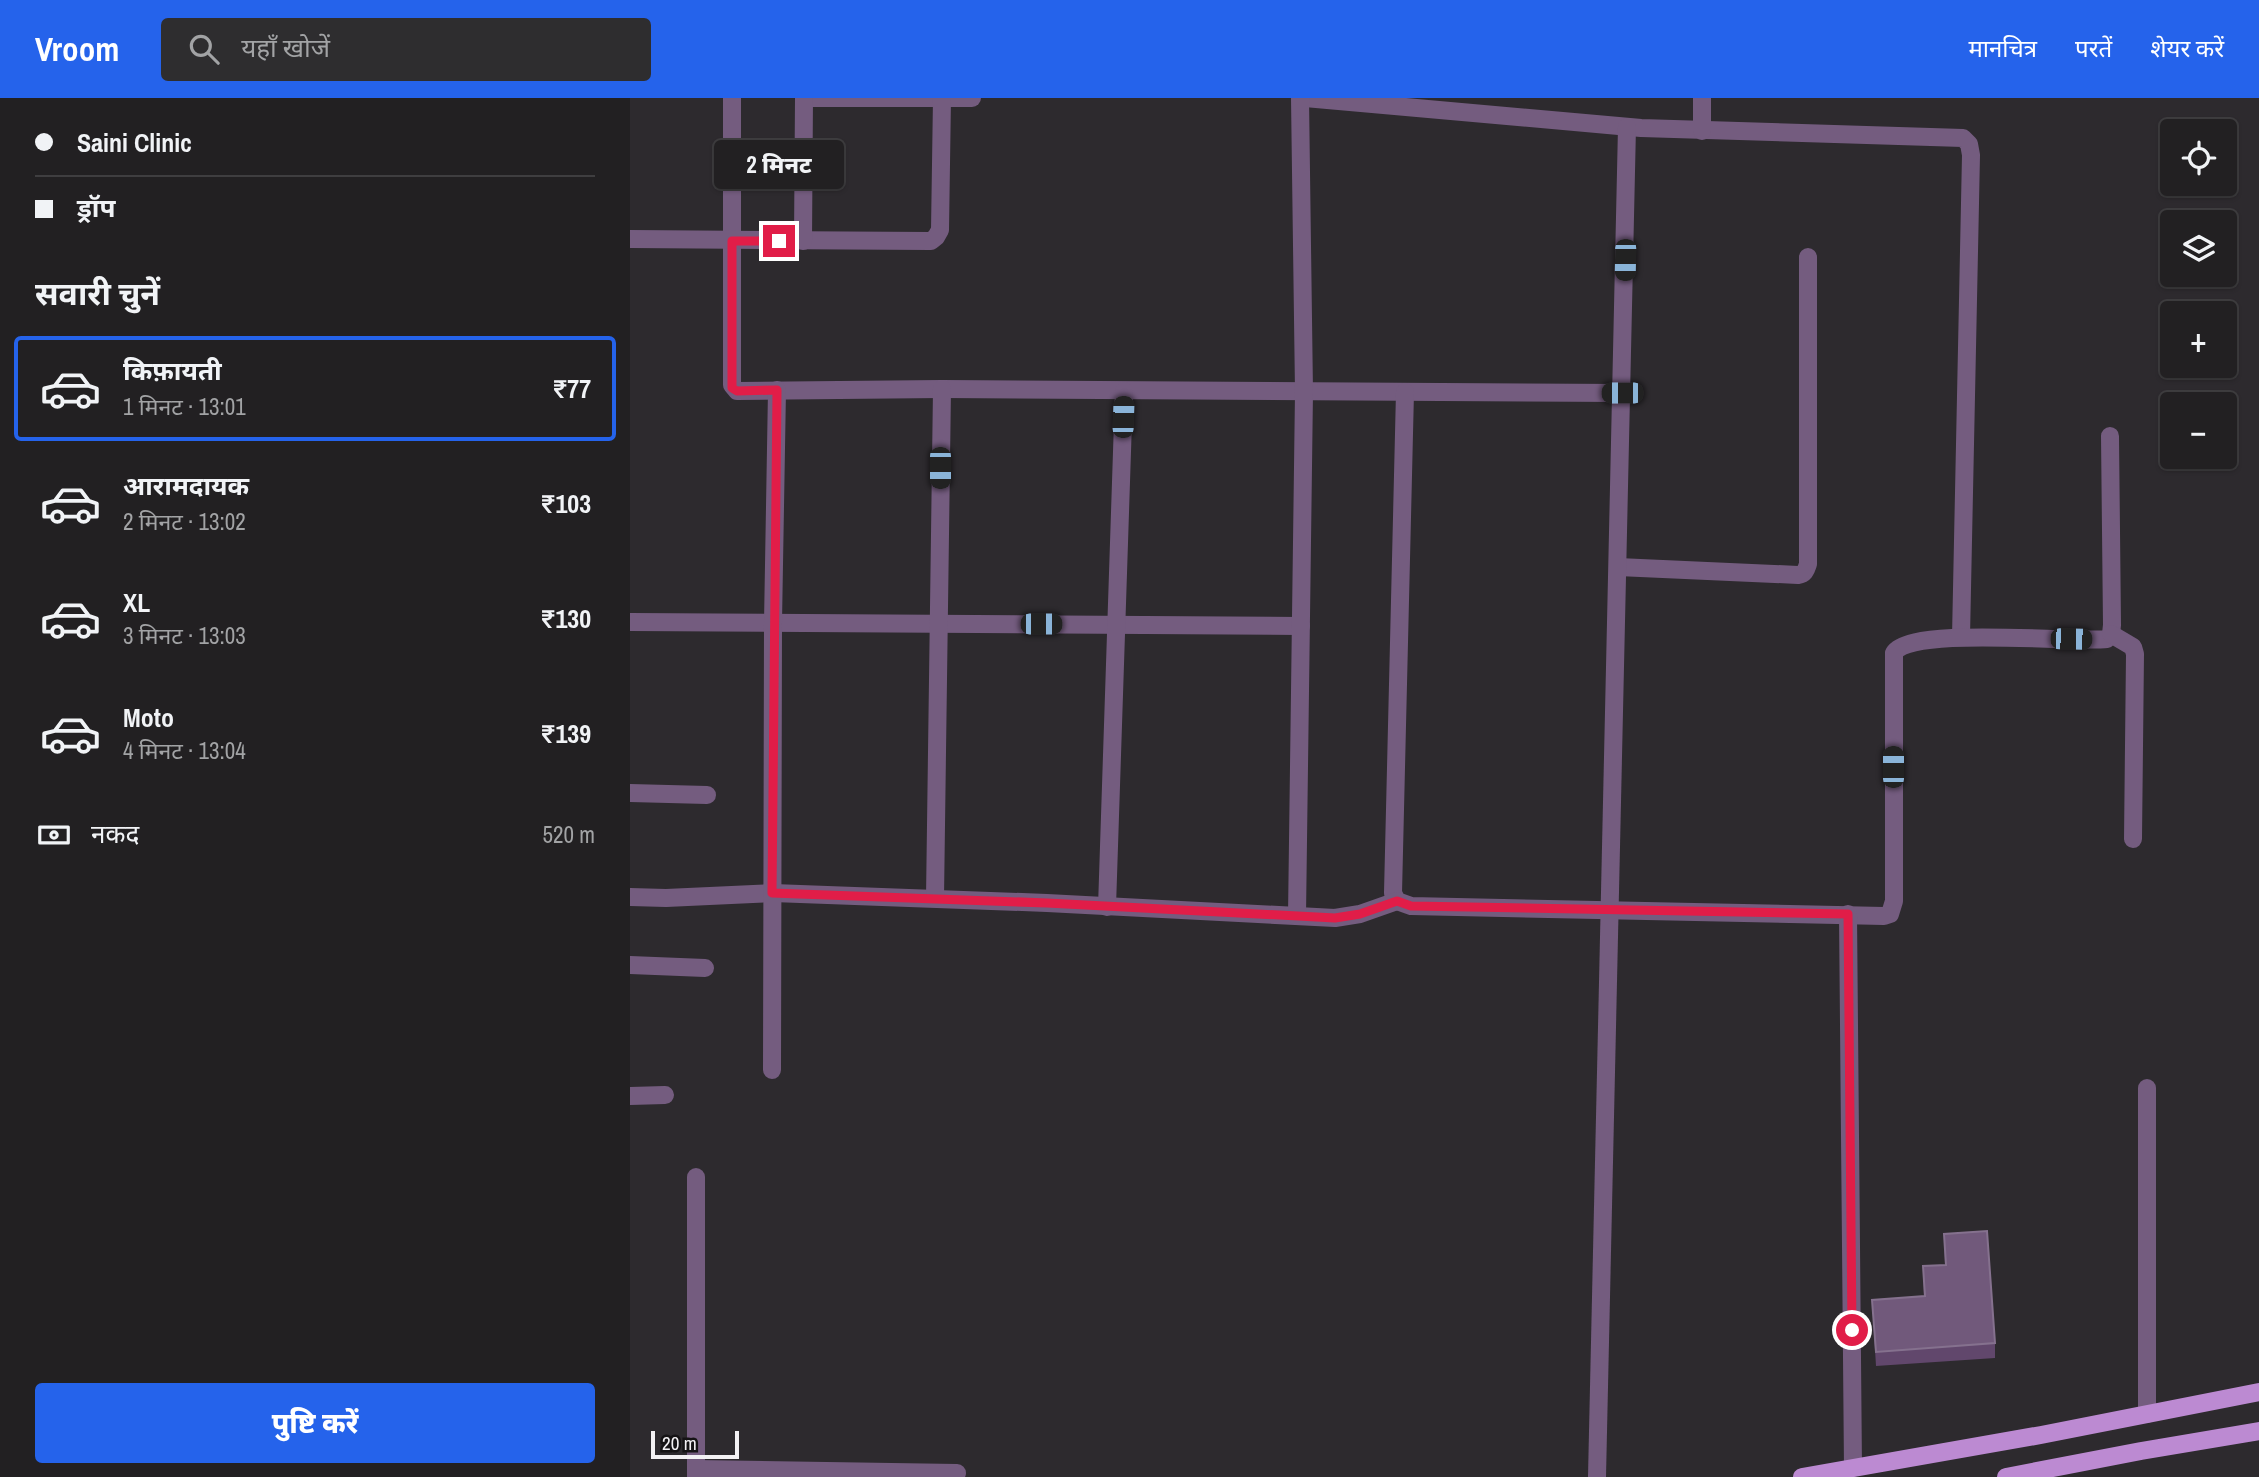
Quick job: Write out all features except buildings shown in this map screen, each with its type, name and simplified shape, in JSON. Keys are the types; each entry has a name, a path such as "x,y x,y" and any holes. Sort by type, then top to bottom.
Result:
{"main road":[{"path":"1802,1477 2041,1435 2259,1392"},
{"path":"2006,1477 2259,1431"}],"street":[{"path":"732,98 732,388 737,391 1622,393"},
{"path":"803,241 804,98"},
{"path":"812,98 972,98"},
{"path":"630,239 931,241 940,230 942,98"},
{"path":"1297,916 1304,392 1303,98 1627,127 1963,138 1969,144 1971,155 1961,637"},
{"path":"1702,98 1702,131"},
{"path":"1597,1477 1627,127"},
{"path":"1618,567 1798,575 1806,570 1808,257"},
{"path":"772,1070 773,623 777,390"},
{"path":"935,898 942,390"},
{"path":"1107,907 1124,391"},
{"path":"1397,901 1393,893 1405,392"},
{"path":"630,897 772,893 1349,917 1397,901 1411,906 1884,916 1890,914 1893,909 1894,653 1897,647 1906,643 1961,637 2107,639 2110,634 2110,436"},
{"path":"630,622 1300,626"},
{"path":"2110,634 2133,647 2135,654 2133,839"},
{"path":"630,793 707,795"},
{"path":"1848,914 1853,1468"},
{"path":"630,965 705,968"},
{"path":"2147,1088 2147,1414"},
{"path":"630,1096 665,1095"},
{"path":"696,1177 696,1473 957,1474"}],"route":[{"path":"779,241 732,241 732,388 737,391 777,390 772,893 935,898 1335,918 1360,914 1397,901 1411,906 1848,914 1852,1330"}]}
